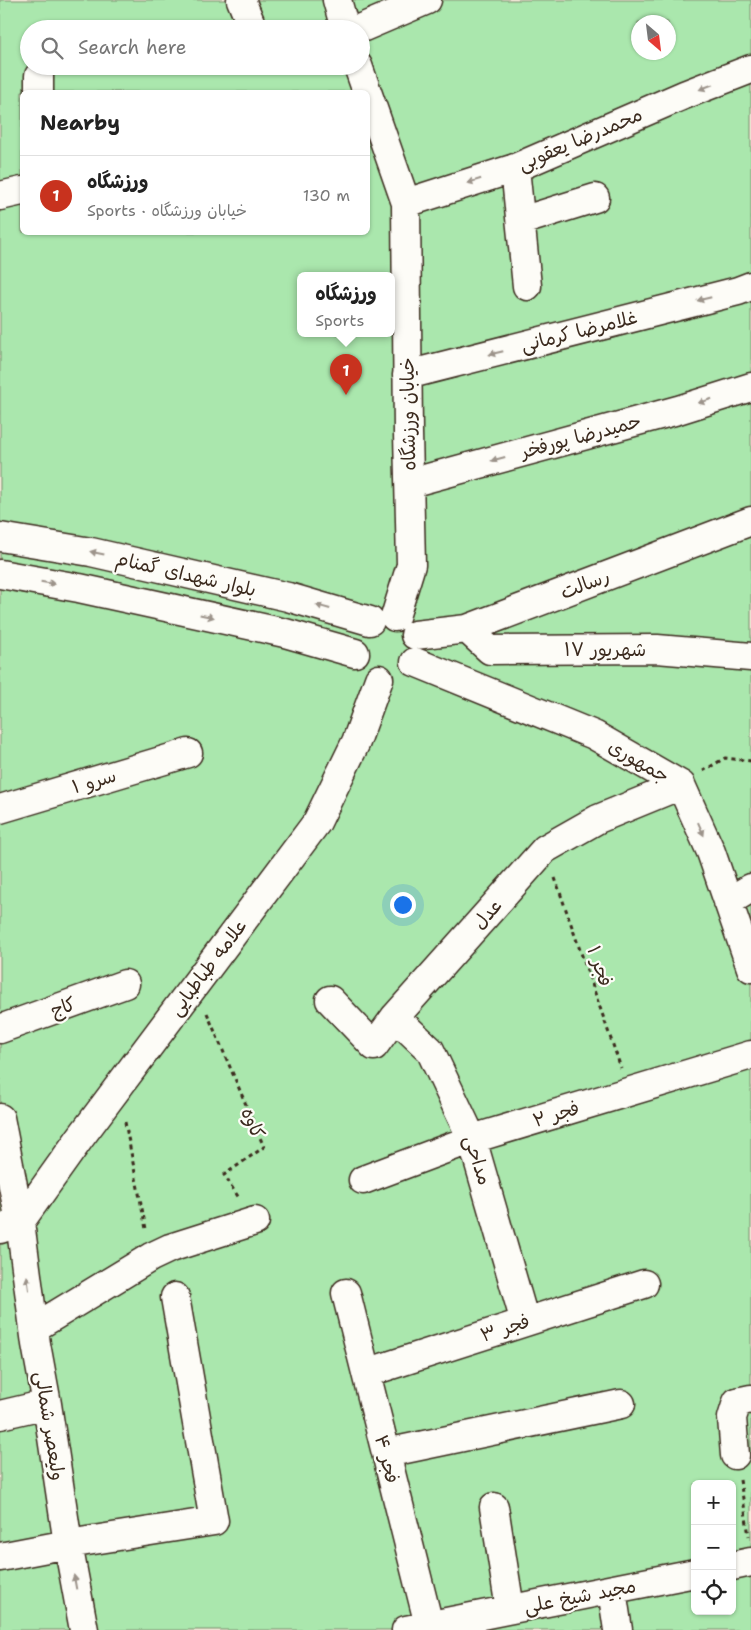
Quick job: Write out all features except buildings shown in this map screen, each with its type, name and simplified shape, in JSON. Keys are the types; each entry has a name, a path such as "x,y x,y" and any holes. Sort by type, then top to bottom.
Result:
{"street":[{"path":"241,0 249,20"},
{"path":"337,0 343,20"},
{"path":"370,24 427,0"},
{"name":"محمدرضا یعقوبی","path":"406,203 515,168 684,95 751,69"},
{"name":"خیابان ورزشگاه","path":"361,75 366,90"},
{"name":"خیابان ورزشگاه","path":"370,100 406,203 411,565 382,619"},
{"path":"515,168 528,286"},
{"path":"0,196 20,191"},
{"path":"521,221 596,198"},
{"name":"غلامرضا کرمانی","path":"407,376 751,286"},
{"name":"حمیدرضا پورفخر","path":"410,484 678,410 751,387"},
{"name":"رسالت","path":"415,635 466,629 751,521"},
{"name":"بلوار شهدای گمنام","path":"0,537 91,552 382,619"},
{"name":"بلوار شهدای گمنام","path":"0,574 79,588 276,631 355,653"},
{"path":"382,619 407,624 415,635 418,649 415,662 406,673 393,679 379,679 368,674 360,665 355,653 356,641 361,630 382,619"},
{"name":"۱۷ شهریور","path":"466,629 490,650 658,649 751,657"},
{"name":"جمهوری","path":"415,662 594,735 681,785 711,852 751,968"},
{"name":"علامه طباطبایی","path":"10,1225 118,1087 317,822 356,742 379,679"},
{"name":"سرو ۱","path":"0,809 188,753"},
{"name":"عدل","path":"330,1000 374,1046 395,1017 545,849 598,819 681,785"},
{"path":"728,902 751,888"},
{"name":"کاج","path":"0,1029 126,984"},
{"name":"مداحی","path":"395,1017 430,1050 472,1139 526,1322"},
{"name":"فجر ۲","path":"363,1180 472,1139 751,1055"},
{"name":"ولیعصر شمالی","path":"0,1118 10,1225 34,1328 68,1544 84,1630"},
{"path":"34,1328 151,1257 170,1248 255,1221"},
{"name":"فجر ۳","path":"366,1373 644,1284"},
{"name":"فجر ۴","path":"346,1293 386,1453 418,1628"},
{"path":"0,1557 68,1544 214,1521 175,1297"},
{"path":"735,1455 732,1418 737,1402 751,1399"},
{"path":"0,1414 47,1404"},
{"path":"386,1453 621,1404"},
{"path":"494,1507 510,1609"},
{"path":"736,1562 750,1550"},
{"name":"مجید شیخ علی","path":"418,1628 691,1574"},
{"path":"612,1590 618,1630"}],"path":[{"path":"681,785 725,758 751,761"},
{"name":"فجر ۱","path":"545,849 630,1092"},
{"name":"کاوه","path":"195,985 264,1147 224,1175 255,1221"},
{"path":"118,1087 151,1257"},
{"path":"735,1455 750,1550"}],"green space":[{"path":"0,0 751,0 751,1630 0,1630"}],"place":[{"name":"ورزشگاه","path":"346,395"}]}
